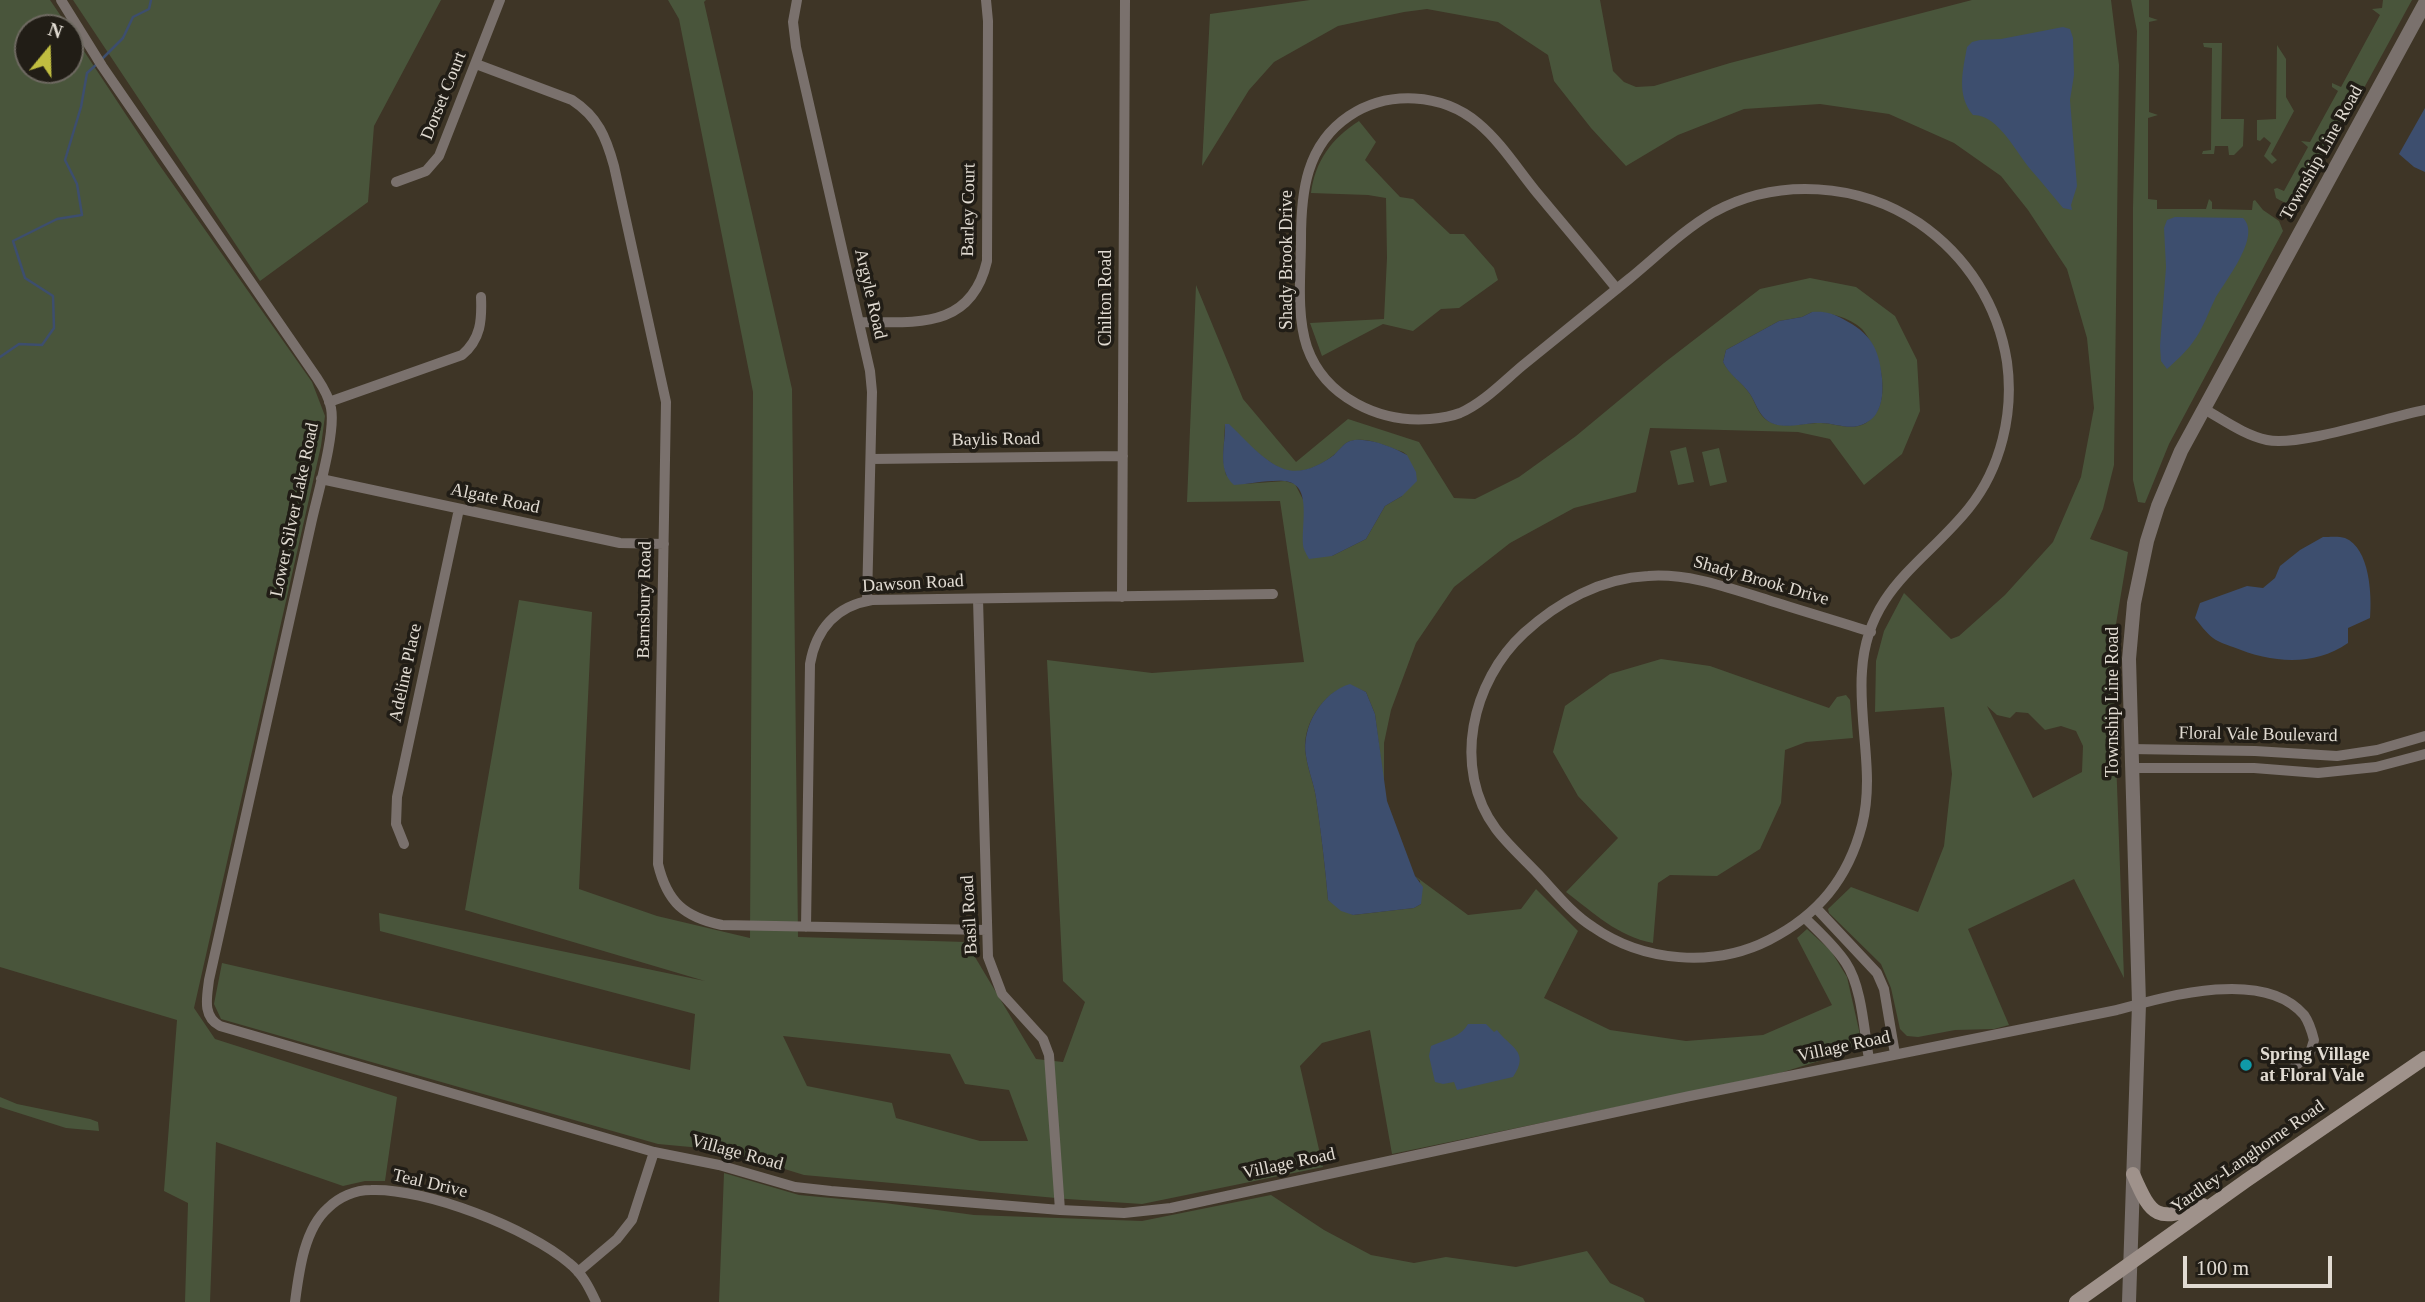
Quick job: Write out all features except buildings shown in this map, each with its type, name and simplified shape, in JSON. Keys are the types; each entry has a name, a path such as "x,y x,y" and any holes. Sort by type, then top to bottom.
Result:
{"main road":[{"name":"Yardley-Langhorne Road","path":"2076,1302 2221,1198 2425,1058"},
{"path":"2133,1174 2145,1202 2163,1215 2182,1213 2221,1198"}],"street":[{"name":"Lower Silver Lake Road","path":"61,0 102,66 317,377 329,402 332,418 321,479 211,974 206,1006 214,1023"},
{"name":"Dorset Court","path":"396,182 426,171 439,156 500,0"},
{"name":"Argyle Road","path":"797,0 793,22 796,47 870,371 871,459 867,601"},
{"name":"Barley Court","path":"859,322 921,321 949,314 970,299 984,274 987,261 988,22 985,0"},
{"name":"Chilton Road","path":"1122,597 1125,0"},
{"name":"Township Line Road","path":"2129,1302 2138,1004 2129,659 2139,575 2155,516 2174,467 2425,4"},
{"name":"Barnsbury Road","path":"476,64 572,100 593,116 607,142 665,393 658,864 674,901 686,912 705,922 722,925 987,930"},
{"name":"Shady Brook Drive","path":"1617,289 1488,133 1461,111 1440,103 1419,98 1398,98 1376,103 1350,115 1330,133 1315,153 1306,174 1301,199 1302,321 1307,347 1320,372 1339,392 1363,408 1393,418 1430,419 1459,414 1477,402 1617,289 1696,224 1720,209 1744,199 1775,191 1811,188 1868,197 1901,212 1957,254 1974,277 2000,328 2006,357 2009,399 2002,442 1990,474 1973,502 1900,579 1884,602 1871,632 1861,674 1867,776 1863,822 1855,848 1841,877 1817,909 1758,946 1727,956 1669,956 1629,946 1598,931 1577,916 1496,830 1482,806 1474,777 1471,745 1475,714 1488,679 1511,645 1538,620 1569,599 1618,581 1644,576 1680,577 1711,583 1871,632"},
{"path":"329,402 462,355 472,345 480,330 481,297"},
{"path":"2204,408 2246,433 2272,440 2315,435 2425,410"},
{"name":"Baylis Road","path":"871,459 1123,456"},
{"name":"Algate Road","path":"321,479 620,543 664,544"},
{"name":"Adeline Place","path":"404,844 396,824 397,797 459,509"},
{"name":"Dawson Road","path":"806,927 810,678 813,648 818,634 834,615 867,601 1273,594"},
{"name":"Basil Road","path":"978,599 988,957 999,988 1015,1010 1043,1039 1049,1055 1060,1210"},
{"name":"Floral Vale Boulevard","path":"2130,750 2255,751 2337,756 2377,750 2425,736"},
{"name":"Floral Vale Boulevard","path":"2131,768 2254,768 2318,773 2376,767 2425,754"},
{"path":"1817,909 1877,973 1884,989 1895,1054"},
{"path":"1805,918 1834,948 1850,971 1856,987 1869,1059"},
{"name":"Village Road","path":"214,1023 248,1036 654,1152 719,1165 795,1187 1124,1213 1171,1208 1869,1059 2117,1010 2160,998 2233,989 2253,989 2276,996 2303,1015 2314,1040 2310,1053 2290,1071"},
{"path":"578,1272 617,1238 632,1220 654,1152"},
{"name":"Teal Drive","path":"295,1302 303,1259 310,1236 320,1217 340,1198 362,1191 388,1190 415,1195 477,1214 535,1241 561,1256 578,1272 596,1302"}],"green space":[{"path":"0,0 50,0 60,14 14,14 14,84 84,84 84,51 158,163 312,382 325,416 321,446 194,1008 215,1039 397,1097 385,1181 365,1181 343,1186 216,1142 210,1302 185,1302 188,1203 164,1191 177,1020 0,967"},
{"path":"73,0 441,0 374,126 368,202 260,281"},
{"path":"668,0 706,0 704,2 792,389 798,937 966,942 1036,1059 1063,1062 1085,1002 1063,981 1047,660 1152,673 1304,662 1280,501 1187,502 1196,285 1243,399 1296,462 1348,419 1419,442 1454,498 1475,499 1519,477 1576,436 1664,363 1760,289 1810,278 1856,287 1895,316 1917,360 1920,411 1902,454 1864,485 1830,439 1798,432 1650,428 1636,492 1574,508 1510,543 1454,587 1416,643 1391,710 1384,743 1384,786 1375,714 1366,692 1350,685 1330,695 1310,723 1305,745 1316,798 1328,900 1353,915 1414,908 1421,904 1420,881 1415,876 1468,915 1521,909 1536,889 1578,931 1544,998 1610,1030 1686,1041 1763,1035 1832,1005 1797,938 1807,929 1831,951 1847,977 1861,1039 1857,1047 1780,1073 1392,1154 1370,1030 1322,1043 1300,1066 1323,1167 1142,1204 804,1175 723,1150 658,1144 221,1019 214,1004 222,963 690,1070 695,1014 380,931 379,913 705,981 465,910 519,600 592,612 579,889 657,916 750,938 753,392 679,19","holes":["1812,312 1831,314 1851,321 1862,329 1874,348 1881,373 1882,398 1872,418 1864,424 1849,427 1821,423 1774,424 1762,416 1750,394 1723,362 1726,350 1779,321 1802,317","1225,424 1254,450 1285,470 1305,470 1318,465 1346,443 1357,440 1377,443 1407,455 1402,496 1385,506 1366,539 1332,556 1295,484 1285,481 1243,484 1226,475 1223,459","783,1036 950,1054 965,1084 1009,1090 1028,1141 980,1141 896,1118 892,1103 807,1086"]},
{"path":"1310,0 1600,0 1613,71 1624,82 1636,87 1654,86 1730,63 1972,0 2111,0 2119,65 2114,465 2103,509 2090,539 2128,552 2112,648 2124,978 2074,879 1968,929 2009,1025 1994,1029 1955,1030 1918,1037 1907,1036 1900,1029 1891,988 1881,964 1828,909 1851,887 1918,912 1944,846 1952,774 1944,707 1875,712 1876,661 1884,631 1904,593 1951,639 1959,636 2005,595 2053,542 2081,477 2094,408 2087,338 2067,269 2028,210 2001,176 1954,143 1889,114 1820,104 1744,109 1678,135 1626,166 1591,128 1554,81 1548,55 1498,22 1427,9 1338,26 1274,62 1249,90 1202,166 1210,14","holes":["1987,706 1997,715 2010,718 2016,712 2028,713 2045,730 2061,726 2076,731 2083,746 2082,772 2033,798"]},
{"path":"2131,0 2149,0 2149,17 2158,20 2149,22 2149,112 2158,115 2148,118 2148,199 2157,200 2157,209 2206,209 2209,199 2212,209 2252,210 2255,200 2263,210 2279,221 2283,231 2169,444 2145,503 2138,502 2133,480 2133,208 2137,31"},
{"path":"2383,0 2412,0 2305,196 2295,203 2276,198 2274,189 2284,191 2308,147 2301,141 2310,142 2338,91 2332,87 2332,83 2341,87 2380,15 2372,9 2382,8"},
{"path":"2203,43 2222,43 2221,119 2244,119 2243,146 2234,155 2229,155 2228,146 2215,146 2214,154 2202,154 2203,151 2211,150 2212,48 2204,47"},
{"path":"2277,45 2286,59 2286,97 2294,111 2271,154 2277,160 2272,164 2264,156 2271,143 2264,137 2260,141 2257,140 2257,120 2276,119"},
{"path":"1359,121 1376,142 1365,160 1400,197 1413,199 1450,234 1464,234 1494,268 1498,280 1459,308 1441,309 1413,331 1383,324 1322,356 1310,323 1384,319 1386,198 1311,193 1316,171 1326,151"},
{"path":"1686,447 1694,482 1678,485 1670,451"},
{"path":"1719,448 1727,482 1710,486 1702,452"},
{"path":"1661,659 1710,666 1829,708 1837,697 1846,695 1850,700 1853,738 1806,742 1785,750 1781,803 1760,849 1717,876 1670,875 1658,883 1653,943 1617,929 1566,892 1618,838 1578,796 1553,752 1565,706 1610,674"},
{"path":"0,1097 17,1104 90,1119 98,1122 99,1131 66,1128 0,1107"},
{"path":"724,1173 799,1195 974,1215 1142,1221 1271,1195 1324,1230 1371,1255 1414,1263 1446,1257 1516,1267 1587,1251 1610,1283 1643,1298 1645,1302 719,1302"}],"water":[{"path":"2063,27 2070,29 2073,38 2074,75 2070,100 2077,186 2072,210 2063,208 1999,128 1982,116 1973,115 1964,99 1962,82 1967,47 1972,42"},
{"path":"2425,108 2425,172 2414,167 2399,154"},
{"path":"2175,217 2243,218 2248,226 2248,236 2240,258 2215,299 2197,337 2167,369 2161,361 2160,346 2166,267 2164,228 2167,220"},
{"path":"1812,312 1832,314 1852,324 1866,336 1875,349 1881,367 1882,396 1876,414 1863,424 1849,427 1821,423 1787,426 1774,424 1762,415 1750,394 1723,362 1726,350 1779,321 1802,317"},
{"path":"1225,424 1229,424 1269,461 1290,471 1310,468 1329,459 1348,442 1364,440 1407,455 1416,472 1417,481 1402,496 1385,506 1366,539 1332,556 1309,559 1304,549 1304,509 1300,490 1294,484 1284,481 1234,485 1225,472"},
{"path":"2323,537 2343,537 2353,543 2360,552 2368,574 2370,618 2348,628 2348,643 2321,656 2277,659 2217,641 2195,618 2200,603 2247,586 2263,588 2275,578 2280,566"},
{"path":"1350,684 1366,692 1375,714 1387,801 1415,876 1423,887 1421,904 1414,908 1353,915 1341,911 1328,900 1316,798 1305,745 1310,723 1322,703 1340,688"},
{"path":"1468,1024 1486,1024 1494,1032 1497,1030 1516,1050 1520,1061 1513,1077 1457,1090 1454,1082 1435,1082 1429,1056 1431,1046 1456,1036"}],"waterway":[{"path":"102,59 123,38 133,17 149,9 151,0"},
{"path":"0,357 19,344 42,345 54,328 53,296 25,278 13,241 57,219 82,215 77,184 65,160 81,107 87,73 97,64"}],"place":[{"name":"Spring Village at Floral Vale","path":"2246,1065"}]}
